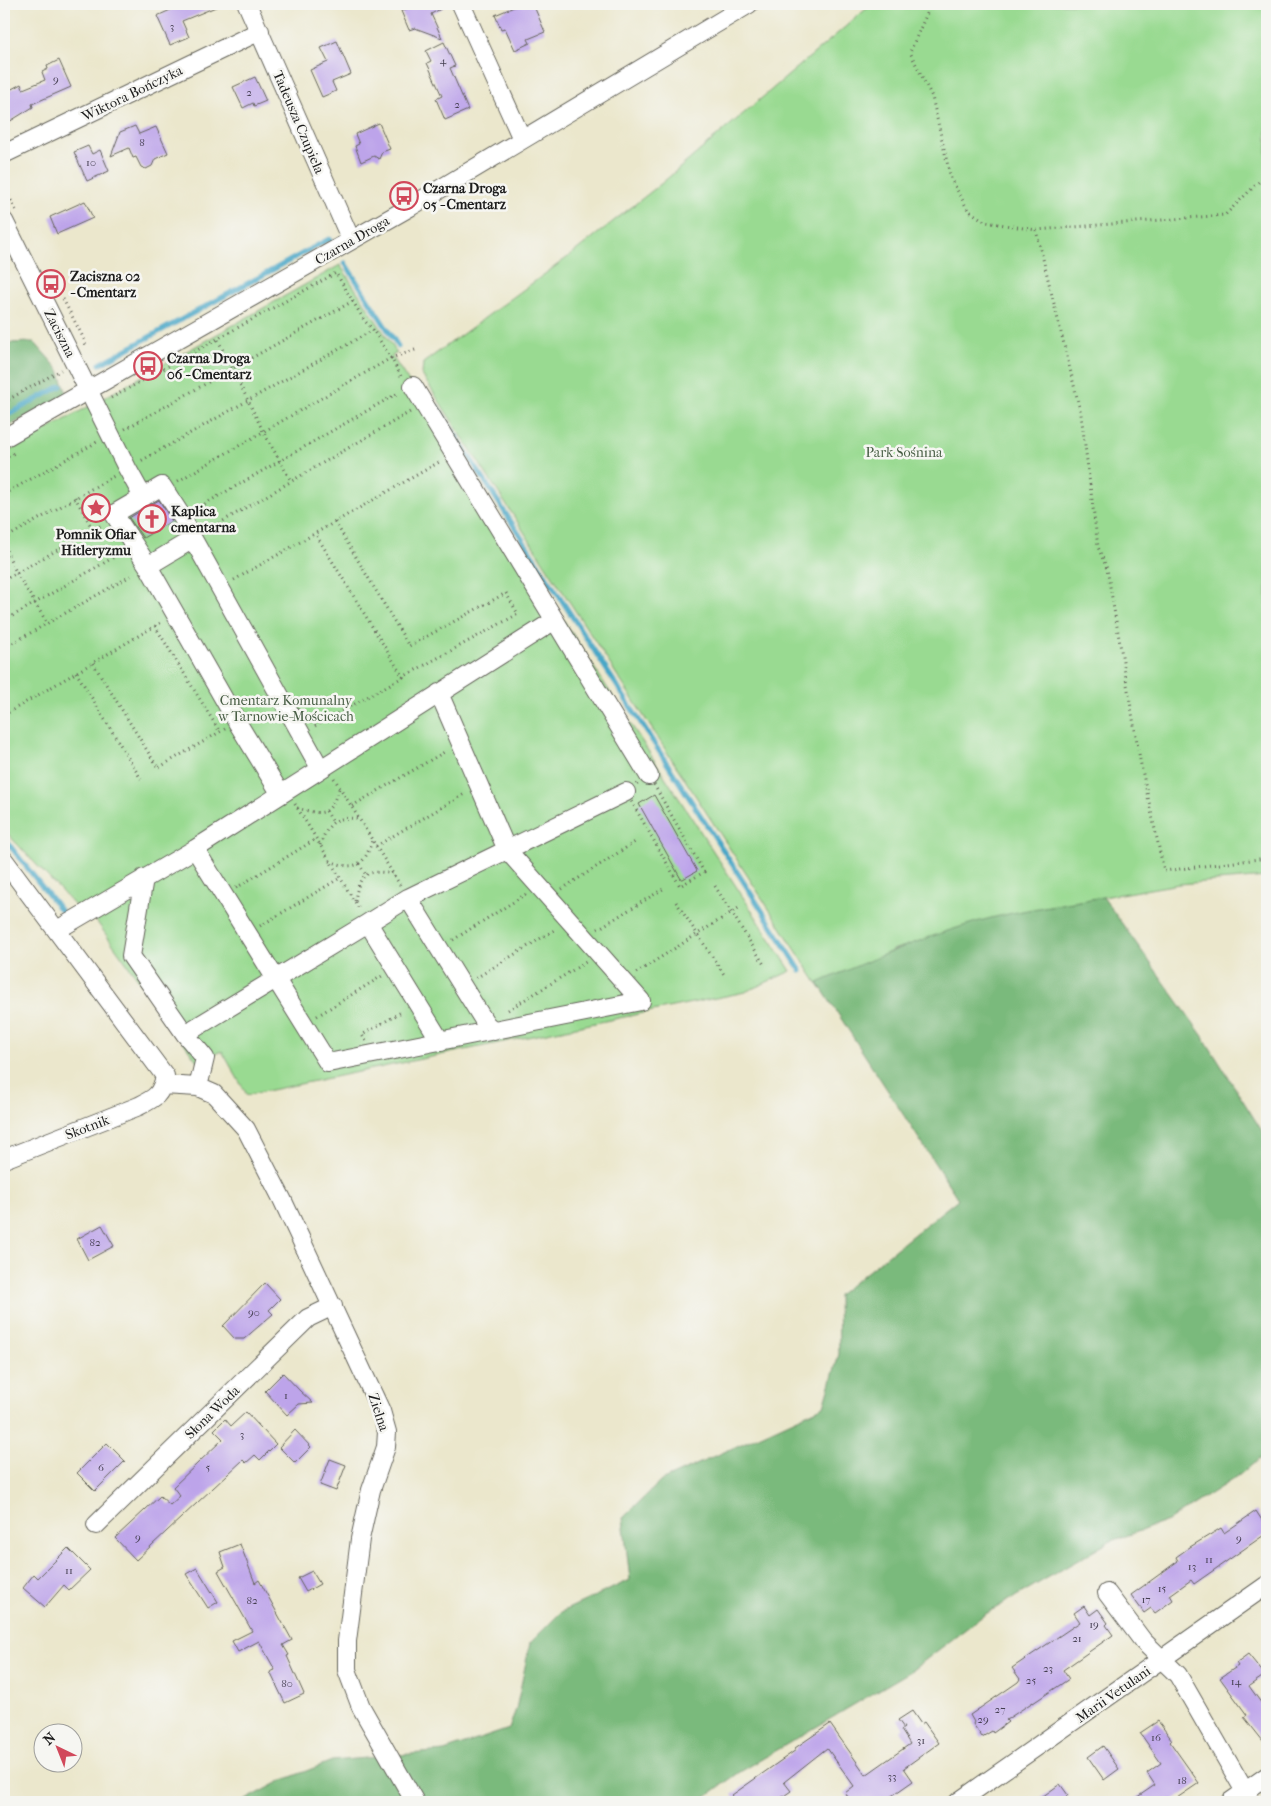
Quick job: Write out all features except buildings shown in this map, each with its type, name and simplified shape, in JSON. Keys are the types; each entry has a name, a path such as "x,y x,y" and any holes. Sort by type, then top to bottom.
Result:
{"street":[{"name":"Tadeusza Czupiela","path":"247,4 351,240"},
{"path":"461,4 522,139"},
{"name":"Czarna Droga","path":"4,438 93,399 351,240 749,4"},
{"name":"Wiktora Bończyka","path":"4,154 260,31"},
{"name":"Zaciszna","path":"4,221 143,497"},
{"path":"405,386 424,404 455,453 649,776"},
{"path":"283,791 237,722 148,566 114,514 162,486 182,517 302,734 323,766"},
{"path":"148,566 193,539"},
{"path":"57,930 194,849 555,620"},
{"path":"194,849 328,1063 441,1042 490,1028 641,1001 507,850 439,693"},
{"path":"185,1034 408,898 626,792"},
{"path":"4,860 165,1076 163,1086"},
{"path":"144,878 131,956 185,1034 205,1058 198,1087"},
{"path":"408,898 490,1028"},
{"path":"368,923 441,1042"},
{"name":"Zielna","path":"163,1086 198,1087 214,1094 246,1129 282,1199 381,1411 388,1432 386,1447 371,1490 360,1539 347,1641 347,1670 361,1707 415,1802"},
{"name":"Skotnik","path":"4,1159 139,1106 157,1096 163,1086"},
{"name":"Słona Woda","path":"96,1525 308,1318 333,1306"},
{"name":"Marii Vetulani","path":"958,1802 1267,1585"},
{"path":"1107,1593 1143,1641 1178,1675 1242,1799 1267,1776"}],"path":[{"path":"931,4 910,52 932,97 951,180 968,210 986,222 1036,230 1225,214 1267,174"},
{"path":"1036,230 1080,414 1098,547 1107,569 1141,765 1164,871 1267,858"},
{"path":"93,399 218,340 336,273 364,320 373,330 391,358 405,386 182,517"},
{"path":"4,494 353,301"},
{"path":"4,539 75,497 373,330"},
{"path":"218,340 263,431 291,481"},
{"path":"164,489 391,358 418,349"},
{"path":"4,402 75,363"},
{"path":"193,539 424,404"},
{"path":"4,459 21,449"},
{"path":"220,588 455,453"},
{"path":"75,497 92,530"},
{"path":"4,580 116,517"},
{"path":"302,734 518,614 506,593 409,646 335,522"},
{"path":"315,533 403,677"},
{"path":"4,546 16,572 48,623"},
{"path":"4,621 135,546"},
{"path":"4,648 148,566"},
{"path":"4,716 176,615"},
{"path":"155,626 220,732"},
{"path":"93,663 158,768 237,722"},
{"path":"76,672 141,779"},
{"path":"352,806 460,742"},
{"path":"323,766 340,786 408,898"},
{"path":"626,792 680,886 704,872 649,776"},
{"path":"376,846 479,785"},
{"path":"297,807 318,814 326,811 333,805 340,786"},
{"path":"283,791 297,807 368,923"},
{"path":"326,811 333,822"},
{"path":"320,846 325,833 333,822 349,818 360,819"},
{"path":"223,896 316,839"},
{"path":"329,860 342,866 359,864 368,854 372,839"},
{"path":"440,948 635,842"},
{"path":"359,864 366,875"},
{"path":"355,901 357,887 366,875 372,871 394,874"},
{"path":"247,934 340,878"},
{"path":"715,886 765,966"},
{"path":"585,938 663,889"},
{"path":"676,902 725,976"},
{"path":"623,981 740,907"},
{"path":"463,986 570,921"},
{"path":"490,1028 599,953"},
{"path":"304,1024 396,968"},
{"path":"374,1054 362,1035 417,1002"}],"green space":[{"name":"Park Sośnina","path":"872,4 1267,4 1267,877 1179,884 1045,907 895,949 821,989 422,375 423,363 568,257 662,183"},
{"name":"Cmentarz Komunalny w Tarnowie-Mościcach","path":"340,265 397,353 392,356 791,971 745,992 247,1095 222,1051 197,1061 84,904 77,908 4,830 4,454"},
{"path":"4,341 7,343 34,342 59,370 67,394 4,429"},
{"path":"1103,897 1202,1035 1267,1139 1267,1453 1238,1476 1168,1521 1109,1542 984,1615 911,1671 740,1772 698,1802 415,1802 411,1797 386,1802 242,1802 283,1780 332,1761 444,1751 509,1729 516,1709 530,1643 561,1612 630,1580 623,1518 661,1481 824,1406 839,1354 838,1295 958,1199 818,983 906,946 977,922 1031,909"}],"waterway":[{"path":"100,364 329,239 331,242"},
{"path":"345,263 398,346"},
{"path":"4,417 61,386"},
{"path":"437,407 801,971"},
{"path":"4,838 68,920"}],"place":[{"name":"Czarna Droga 05 - Cmentarz","path":"404,196"},
{"name":"Zaciszna 02 - Cmentarz","path":"51,284"},
{"name":"Czarna Droga 06 - Cmentarz","path":"148,366"},
{"name":"Pomnik Ofiar Hitleryzmu","path":"96,508"},
{"name":"Kaplica cmentarna","path":"152,519"}]}
